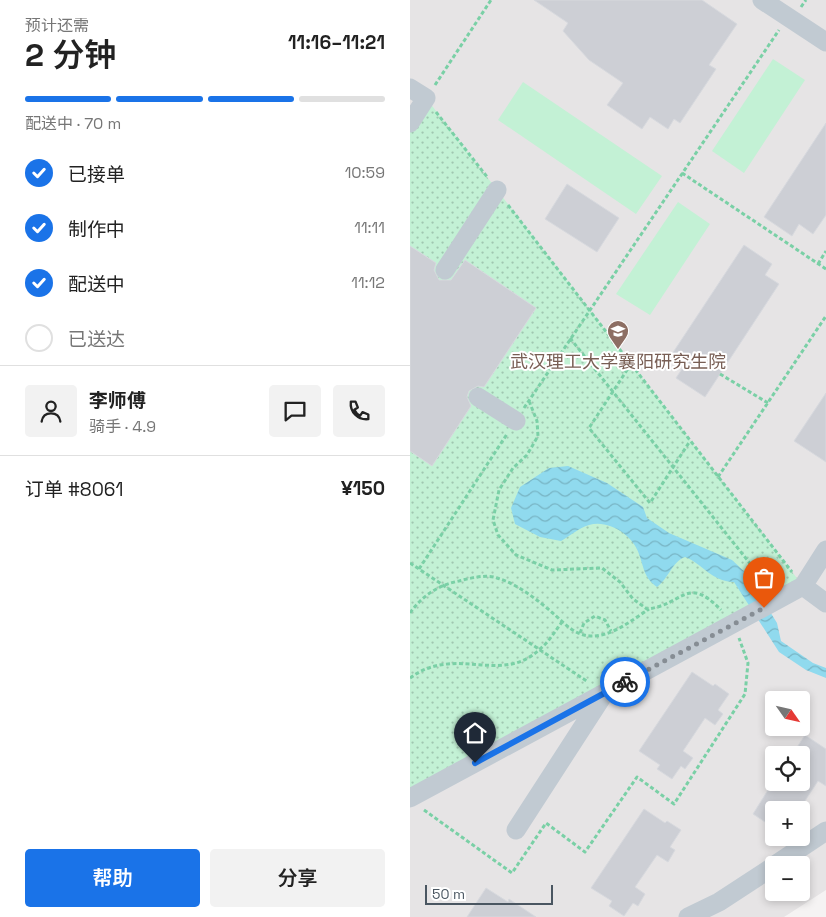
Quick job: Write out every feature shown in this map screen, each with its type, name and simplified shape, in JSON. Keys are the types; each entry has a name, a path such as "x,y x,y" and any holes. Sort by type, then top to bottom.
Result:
{"street":[{"path":"762,0 826,42"},
{"path":"410,88 426,98 410,123"},
{"path":"445,270 497,190"},
{"path":"478,397 516,421"},
{"path":"414,802 605,693 803,586 826,550"},
{"path":"803,586 826,603"},
{"path":"516,830 605,693"},
{"path":"788,856 826,831"},
{"path":"688,917 719,902 765,871"}],"path":[{"path":"491,0 426,98 803,586"},
{"path":"419,569 570,338 788,17"},
{"path":"682,173 826,269"},
{"path":"818,264 826,251"},
{"path":"718,477 826,316"},
{"path":"570,338 779,600"},
{"path":"631,364 589,428 650,503 690,441"},
{"path":"720,374 768,403"},
{"path":"414,802 512,873 546,823 584,852 637,777 674,804 745,694 748,663 734,623 708,597 697,592 684,594 660,608 649,608 633,599 620,582 602,568 552,570 516,555 498,535 493,520 500,490 513,468 528,456 538,436 536,421 529,400"},
{"path":"410,563 605,693"},
{"path":"410,614 418,601 442,584 482,576 496,577 537,601 568,629 589,636 602,635 624,626 649,608"},
{"path":"580,632 584,623 594,616 605,620 611,631"},
{"path":"410,678 423,669 443,663 495,666 518,663 540,650 562,622"}],"shaded area":[{"name":"武汉理工大学襄阳研究生院","path":"410,0 826,0 826,890 810,900 810,856 765,856 765,901 809,901 784,917 410,917"}],"green space":[{"path":"773,59 805,80 744,173 712,151"},
{"path":"523,82 662,176 636,214 498,120"},
{"path":"426,98 803,586 410,798 410,123"},
{"path":"678,202 710,224 650,315 616,294"}],"water":[{"path":"568,466 607,483 643,507 647,518 669,533 732,560 746,573 777,623 781,641 813,663 826,668 826,678 806,670 779,652 734,582 713,576 692,560 685,557 681,559 657,587 647,576 636,547 619,530 604,524 589,525 561,541 540,537 515,524 511,508 520,487 549,468"}],"building":[{"path":"534,0 702,0 737,24 709,65 716,69 680,123 674,119 668,129 650,117 642,129 607,105 623,83 589,60 563,31 568,23"},
{"path":"826,123 826,215 813,234 799,224 792,236 764,217"},
{"path":"567,184 619,218 597,252 545,219"},
{"path":"744,245 772,264 765,275 779,284 705,397 676,378 686,363 672,354"},
{"path":"410,246 436,263 434,270 439,280 451,280 465,260 536,308 484,387 478,386 469,391 467,397 471,406 432,466 410,451"},
{"path":"826,393 826,462 794,441"},
{"path":"692,672 729,694 718,710 723,714 715,725 705,718 683,751 693,758 685,769 681,766 672,779 657,769 660,765 639,751"},
{"path":"804,736 806,736 826,749 826,786 818,781 805,801 765,801 765,822 753,814 767,791 810,791 810,746 798,746"},
{"path":"644,809 665,823 667,821 681,830 670,847 675,850 668,862 657,855 635,887 645,894 638,906 633,903 624,916 609,906 612,901 591,888"},
{"path":"486,888 508,902 509,899 536,917 467,917"}],"way so far":[{"path":"625,682 764,608"}],"place":[{"name":"武汉理工大学襄阳研究生院","path":"618,350"}],"route":[{"path":"475,763 625,682"}]}
